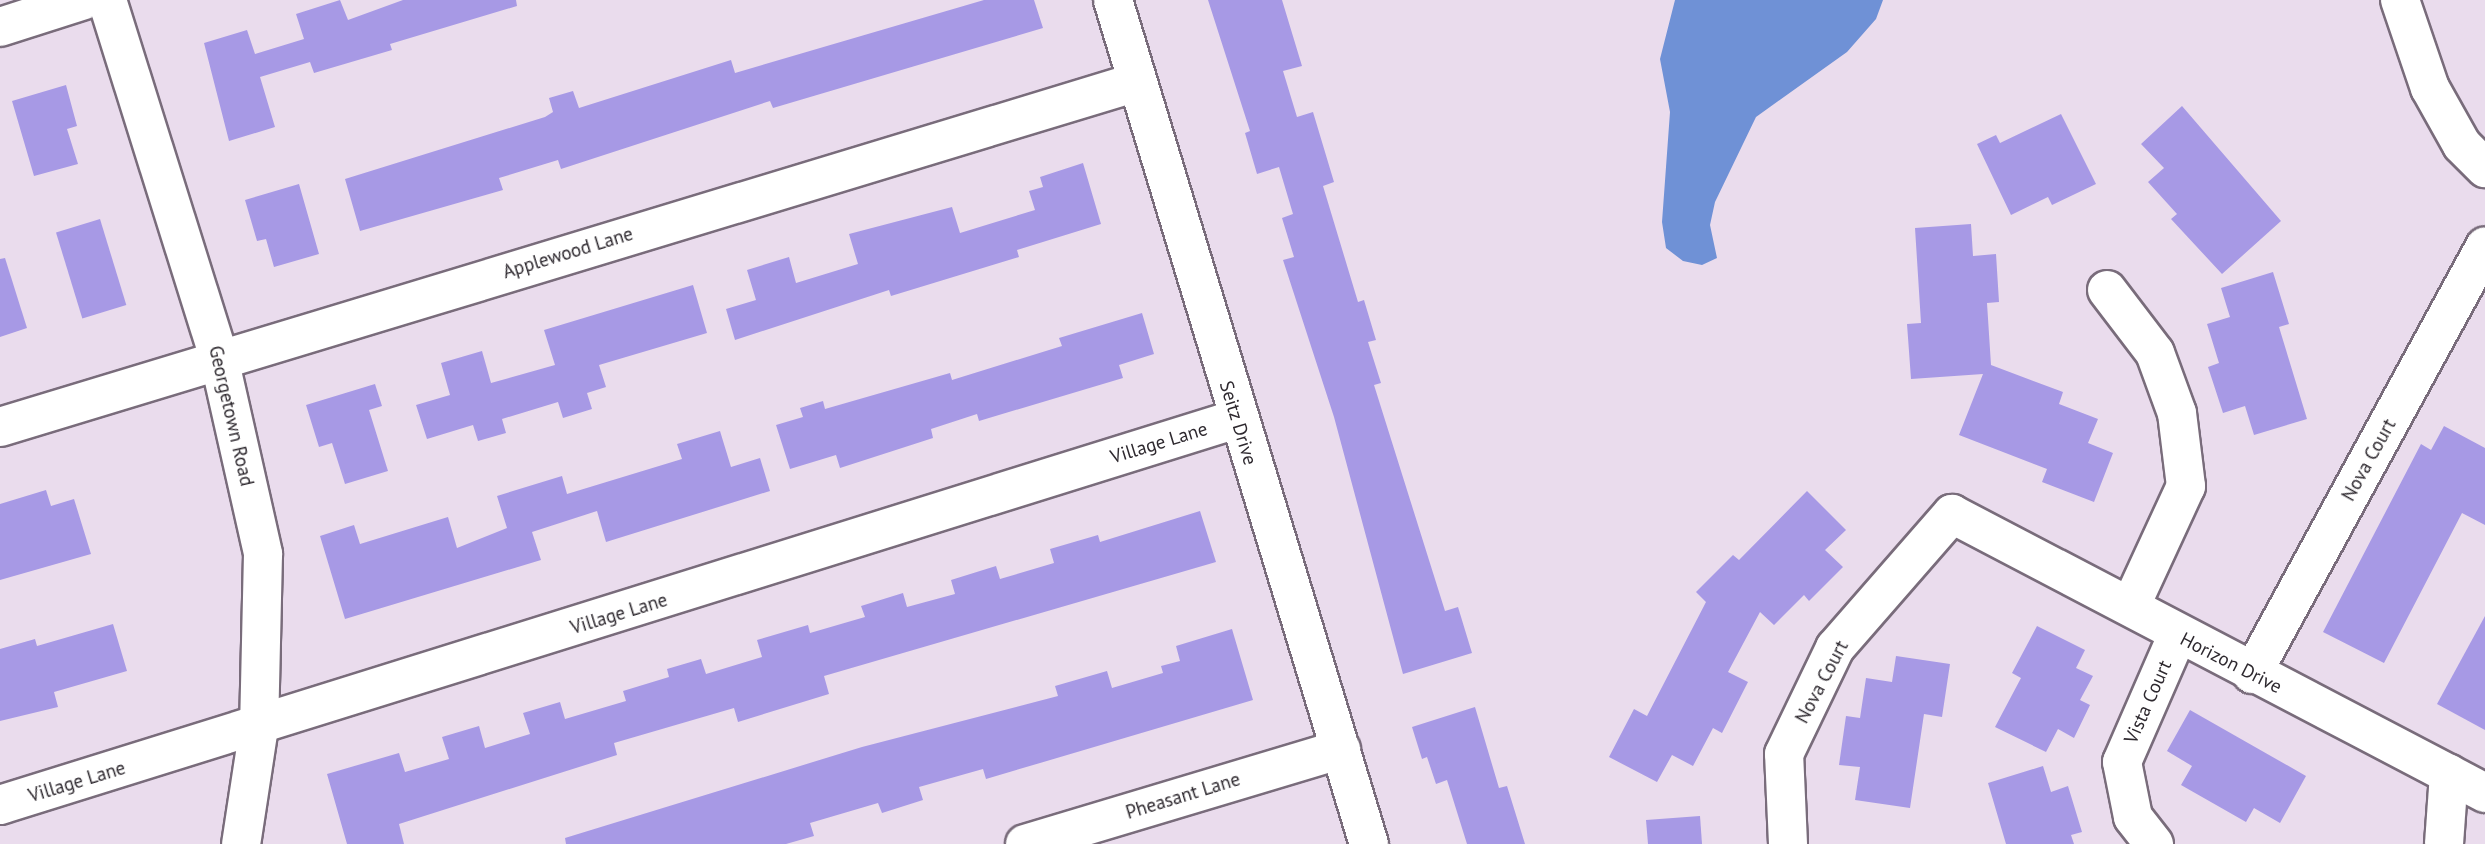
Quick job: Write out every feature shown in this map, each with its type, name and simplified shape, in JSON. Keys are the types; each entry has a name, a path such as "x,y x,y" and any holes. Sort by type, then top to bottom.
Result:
{"street":[{"path":"0,27 84,0"},
{"name":"Georgetown Road","path":"107,0 219,358 263,554 259,727 241,844"},
{"name":"Seitz Drive","path":"1114,0 1236,419 1369,844"},
{"path":"2400,0 2431,88 2462,145 2485,168"},
{"name":"Applewood Lane","path":"0,427 219,358 1138,82"},
{"name":"Nova Court","path":"2252,674 2485,246"},
{"path":"2107,290 2155,353 2178,413 2186,486 2131,605"},
{"name":"Village Lane","path":"0,805 259,727 1236,419"},
{"name":"Nova Court","path":"1788,844 1784,754 1835,648 1952,514"},
{"name":"Horizon Drive","path":"1952,514 2131,605 2177,636 2485,793"},
{"name":"Vista Court","path":"2154,844 2133,817 2122,762 2177,636"},
{"name":"Pheasant Lane","path":"1025,844 1340,749"},
{"path":"2444,844 2449,774"}],"water":[{"path":"1675,0 1883,0 1876,19 1847,52 1756,117 1715,202 1710,225 1717,258 1702,265 1683,261 1666,248 1662,222 1670,112 1660,59"}],"building":[{"path":"340,0 348,20 403,0 516,0 517,6 390,44 392,50 314,73 310,62 260,77 275,127 229,141 204,43 247,30 255,54 304,39 296,14"},
{"path":"984,0 1034,0 1043,28 773,108 770,101 561,169 558,160 499,178 503,190 360,231 345,179 545,117 553,112 549,98 573,91 579,108 731,60 735,73"},
{"path":"1208,0 1282,0 1302,66 1283,71 1297,117 1313,112 1334,182 1323,186 1358,302 1364,300 1376,340 1368,342 1381,383 1374,385 1445,611 1458,607 1472,653 1403,674 1334,417 1283,260 1294,257 1282,218 1293,214 1279,167 1257,174 1245,133 1250,131"},
{"path":"66,85 77,126 67,129 78,164 34,176 12,101"},
{"path":"2182,106 2281,221 2222,274 2171,219 2177,214 2148,182 2164,168 2141,144"},
{"path":"2061,114 2096,184 2052,205 2048,197 2011,215 1977,144 1996,135 2000,143"},
{"path":"1083,163 1101,224 1017,250 1019,257 891,296 889,290 735,340 726,309 756,300 747,270 789,257 796,283 858,264 849,234 952,207 960,233 1035,210 1029,191 1043,187 1040,177"},
{"path":"299,184 319,254 274,267 266,239 257,241 245,200"},
{"path":"100,219 126,305 82,319 56,232"},
{"path":"1971,224 1973,256 1996,254 1999,302 1987,303 1991,365 2063,392 2059,404 2098,419 2088,443 2113,453 2094,502 2042,482 2047,469 1959,435 1983,374 1911,379 1907,324 1921,323 1915,228"},
{"path":"5,258 27,328 0,337 0,259"},
{"path":"2273,272 2289,324 2279,327 2307,419 2254,435 2245,406 2223,413 2208,367 2219,363 2207,324 2230,317 2221,288"},
{"path":"693,285 707,333 599,365 606,387 587,393 592,409 563,418 558,402 502,419 506,433 478,441 473,425 427,439 416,405 450,395 441,363 482,351 491,383 555,365 544,330"},
{"path":"1142,313 1154,354 1119,365 1123,378 979,421 977,414 931,429 933,438 840,468 836,455 790,469 776,425 803,417 800,408 823,401 825,409 950,373 952,380 1062,346 1059,338"},
{"path":"375,384 382,406 369,410 388,471 345,484 332,443 319,447 306,405"},
{"path":"2444,426 2485,448 2485,525 2462,513 2384,663 2323,632 2421,444 2431,450"},
{"path":"720,431 731,467 760,458 770,491 606,542 597,511 532,532 541,560 345,619 320,536 354,525 360,544 448,517 457,548 507,528 497,496 562,476 567,494 682,459 677,444"},
{"path":"46,490 51,506 74,499 91,554 0,580 0,504"},
{"path":"1807,491 1846,530 1825,550 1843,567 1809,601 1804,595 1774,625 1760,612 1728,672 1748,682 1722,733 1713,728 1693,766 1672,755 1657,782 1609,757 1634,709 1647,716 1706,602 1696,592 1733,555 1739,560"},
{"path":"1200,511 1216,562 824,676 829,694 738,722 734,708 614,743 617,755 399,824 404,844 347,844 327,774 399,753 405,772 449,759 442,737 479,726 485,748 530,734 523,713 560,702 565,719 626,701 623,691 669,677 667,669 701,659 706,674 762,657 757,640 808,625 810,633 865,617 861,606 903,593 907,607 955,594 951,580 996,566 1000,579 1054,563 1050,549 1098,535 1100,542"},
{"path":"2485,616 2485,730 2437,704"},
{"path":"113,624 127,671 54,692 58,707 0,721 0,649 35,639 37,646"},
{"path":"2037,626 2085,650 2076,668 2093,676 2080,700 2090,705 2074,738 2058,729 2046,752 1995,727 2021,678 2012,673"},
{"path":"1232,629 1253,700 986,779 983,769 919,787 923,800 882,813 878,803 810,823 814,836 786,844 566,844 565,838 862,747 1058,696 1055,686 1107,671 1112,688 1163,673 1161,666 1180,661 1176,646"},
{"path":"1896,656 1950,664 1942,717 1924,714 1910,808 1855,800 1860,767 1839,765 1846,716 1860,718 1866,678 1892,682"},
{"path":"1475,707 1499,788 1507,786 1525,844 1467,844 1447,780 1436,784 1427,757 1422,759 1412,727"},
{"path":"2190,710 2306,776 2280,823 2254,808 2246,822 2181,785 2192,766 2167,751"},
{"path":"2043,766 2051,792 2068,786 2082,832 2071,835 2074,844 2006,844 1988,783"},
{"path":"1700,816 1702,844 1648,844 1646,820"}]}
